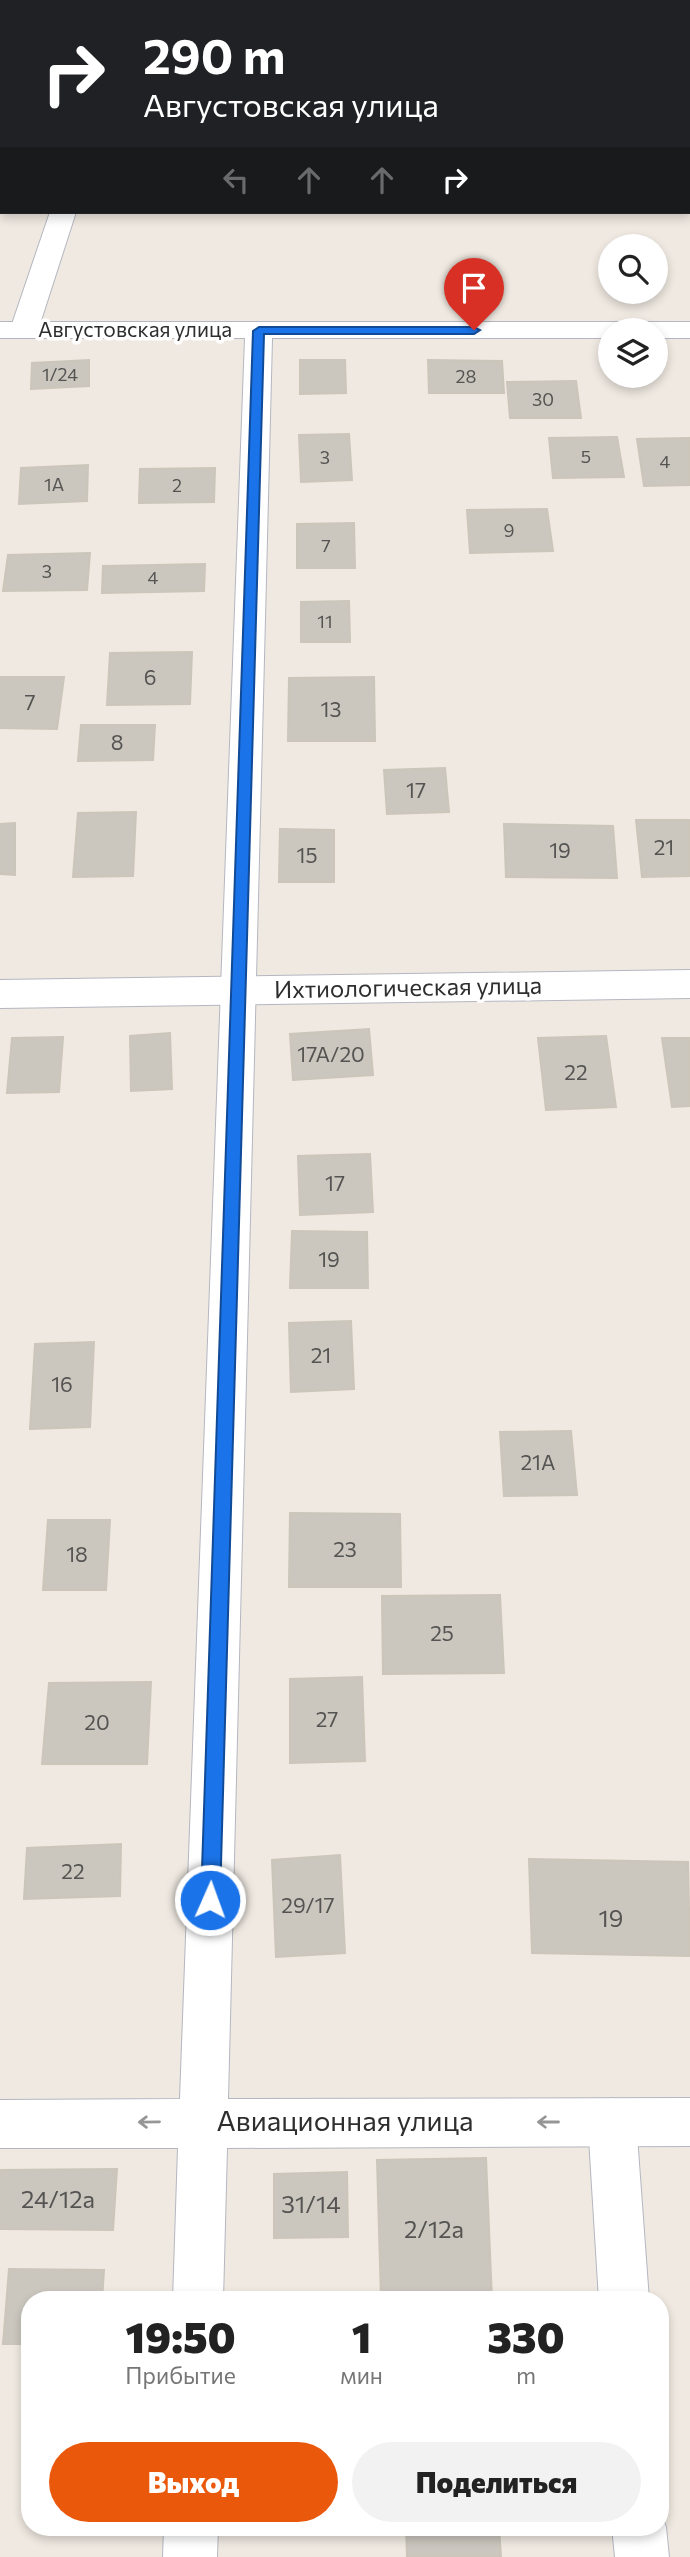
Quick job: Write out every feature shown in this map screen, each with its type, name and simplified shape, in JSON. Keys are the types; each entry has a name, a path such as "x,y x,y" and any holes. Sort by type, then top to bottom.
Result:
{"street":[{"path":"12,330 62,214"},
{"name":"Августовская улица","path":"12,330 690,330"},
{"path":"198,2291 259,331"},
{"name":"Ихтиологическая улица","path":"0,994 690,984"},
{"name":"Авиационная улица","path":"0,2124 204,2121 690,2122"},
{"path":"612,2122 623,2291"},
{"path":"190,2557 191,2536"},
{"path":"640,2536 642,2557"}],"building":[{"path":"89,360 89,386 31,389 32,363"},
{"path":"300,360 345,360 346,393 300,394"},
{"path":"428,360 502,361 504,393 429,393"},
{"path":"576,381 581,418 510,418 507,382"},
{"path":"349,434 352,480 301,482 299,435"},
{"path":"617,437 624,477 553,478 549,438"},
{"path":"690,438 690,485 644,486 637,439"},
{"path":"88,465 87,501 19,504 21,468"},
{"path":"215,468 214,502 139,503 140,469"},
{"path":"547,509 553,551 470,553 467,510"},
{"path":"354,523 355,568 297,568 297,524"},
{"path":"90,553 87,590 3,591 8,555"},
{"path":"205,564 204,591 102,593 103,566"},
{"path":"349,601 350,642 301,642 301,602"},
{"path":"192,652 190,704 107,705 110,653"},
{"path":"0,677 64,677 57,729 0,728"},
{"path":"374,677 375,741 288,741 289,678"},
{"path":"81,725 155,725 153,760 78,761"},
{"path":"445,768 449,812 387,814 384,770"},
{"path":"136,812 133,876 73,877 78,813"},
{"path":"636,820 690,820 690,876 642,877"},
{"path":"15,823 15,875 0,874 0,824"},
{"path":"504,824 613,826 617,878 506,877"},
{"path":"280,829 334,830 334,882 279,882"},
{"path":"369,1029 373,1075 293,1080 290,1034"},
{"path":"170,1033 172,1089 131,1091 130,1036"},
{"path":"606,1036 616,1107 546,1110 538,1038"},
{"path":"63,1037 59,1092 7,1093 12,1038"},
{"path":"662,1038 690,1038 690,1106 672,1107"},
{"path":"370,1154 373,1212 300,1215 298,1156"},
{"path":"292,1231 367,1232 368,1288 290,1288"},
{"path":"351,1321 354,1389 291,1392 289,1323"},
{"path":"94,1342 90,1427 30,1429 35,1344"},
{"path":"571,1431 577,1495 504,1496 500,1432"},
{"path":"290,1513 400,1514 401,1587 289,1587"},
{"path":"48,1520 110,1520 106,1590 43,1590"},
{"path":"500,1595 504,1673 383,1674 382,1596"},
{"path":"362,1677 365,1761 290,1763 290,1679"},
{"path":"151,1682 147,1764 42,1764 49,1683"},
{"path":"121,1844 120,1896 24,1899 27,1848"},
{"path":"340,1855 345,1953 276,1957 272,1860"},
{"path":"529,1859 688,1862 690,1956 532,1953"},
{"path":"486,2158 492,2291 381,2291 377,2160"},
{"path":"117,2169 113,2230 0,2229 0,2170"},
{"path":"347,2172 348,2237 274,2238 274,2174"},
{"path":"9,2269 104,2270 103,2291 21,2291 21,2344 3,2344"},
{"path":"406,2536 500,2536 501,2557 407,2557"}],"route":[{"path":"210,1900 259,331 474,330"}]}
